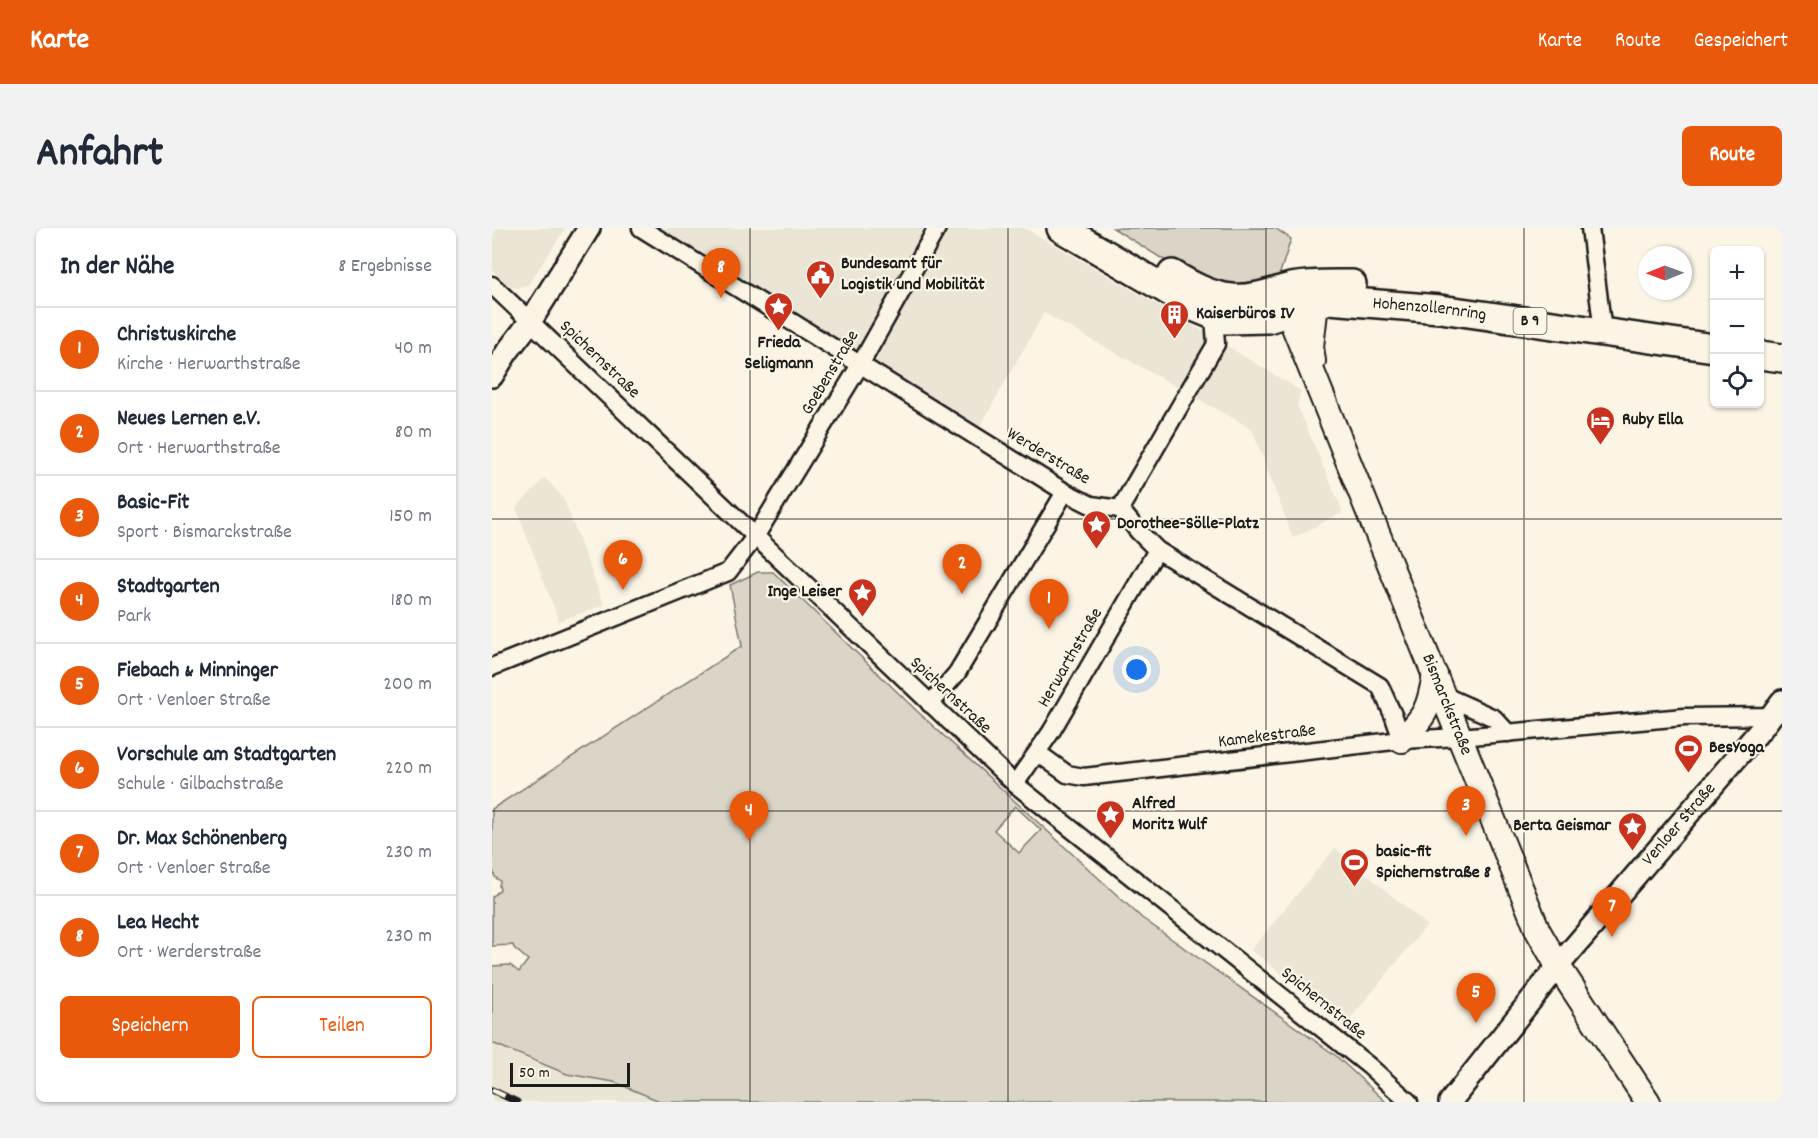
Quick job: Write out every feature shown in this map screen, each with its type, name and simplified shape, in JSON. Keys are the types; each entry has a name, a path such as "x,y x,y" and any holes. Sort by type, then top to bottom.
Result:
{"main road":[{"name":"B 9","path":"1061,228 1214,317 1235,321 1280,303"},
{"name":"B 9","path":"1093,228 1199,289 1232,298 1252,298 1280,303"},
{"name":"Hohenzollernring","path":"1280,303 1319,283 1450,292 1710,347"},
{"name":"Hohenzollernring","path":"1280,303 1316,303 1329,300 1710,330"},
{"path":"1280,303 1318,387"},
{"path":"1316,303 1311,347 1318,387"},
{"path":"1764,338 1782,340"},
{"path":"1764,356 1782,358"},
{"name":"Bismarckstraße","path":"1318,387 1538,931 1558,966 1648,1102"},
{"path":"1402,740 1418,724 1439,685"}],"street":[{"path":"492,376 530,322 589,228"},
{"name":"Werderstraße","path":"641,228 1065,492 1091,506 1120,509"},
{"name":"Goebenstraße","path":"492,667 728,572 755,537 860,365 937,228"},
{"path":"1590,228 1601,323"},
{"name":"Spichernstraße","path":"492,285 1015,784 1369,1066 1409,1102"},
{"path":"1214,317 1216,344 1120,509 1157,550 1380,686 1402,740"},
{"path":"930,704 957,673 1065,492"},
{"name":"Herwarthstraße","path":"1015,784 1038,753 1157,550"},
{"path":"1439,685 1494,718 1508,733"},
{"name":"Kamekestraße","path":"1038,753 1066,774 1084,777 1402,740 1778,709"},
{"name":"Venloer Straße","path":"1450,1102 1558,966 1778,709"}],"shaded area":[{"path":"492,228 566,228 528,285 516,288 506,283 492,270"},
{"path":"652,228 1025,228 1301,391 1297,405 1343,512 1293,538 1252,429 1044,313 977,432"},
{"path":"1113,228 1275,228 1291,239 1278,279 1234,288 1177,268"},
{"path":"545,478 560,494 566,505 604,605 559,621 516,508"},
{"path":"758,572 773,572 918,712 1142,918 1335,1055 1386,1102 662,1102 614,1082 567,1074 492,1043 492,966 510,965 519,972 528,960 513,945 492,946 492,897 500,890 500,881 495,877 492,868 492,809 742,646 730,585","holes":["1015,806 1041,830 1019,853 994,830"]},
{"path":"1335,848 1427,925 1346,1024 1251,950"},
{"path":"492,1043 567,1074 614,1082 660,1102 492,1102"}],"railway":[{"path":"492,1090 517,1102"}],"place":[{"name":"Lea Hecht","path":"721,298"},
{"name":"Bundesamt für Logistik und Mobilität","path":"820,300"},
{"name":"Frieda Seligmann","path":"779,332"},
{"name":"Kaiserbüros IV","path":"1175,340"},
{"name":"Ruby Ella","path":"1601,446"},
{"name":"Dorothee-Sölle-Platz","path":"1096,550"},
{"name":"Vorschule am Stadtgarten","path":"623,590"},
{"name":"Neues Lernen e.V.","path":"962,594"},
{"name":"Inge Leiser","path":"863,618"},
{"name":"Christuskirche","path":"1049,629"},
{"name":"BesYoga","path":"1688,774"},
{"name":"Basic-Fit","path":"1466,836"},
{"name":"Alfred Moritz Wulf","path":"1111,840"},
{"name":"Stadtgarten","path":"749,841"},
{"name":"Berta Geismar","path":"1632,852"},
{"name":"basic-fit Spichernstraße 8","path":"1355,888"},
{"name":"Dr. Max Schönenberg","path":"1612,937"},
{"name":"Fiebach & Minninger","path":"1476,1023"}]}
